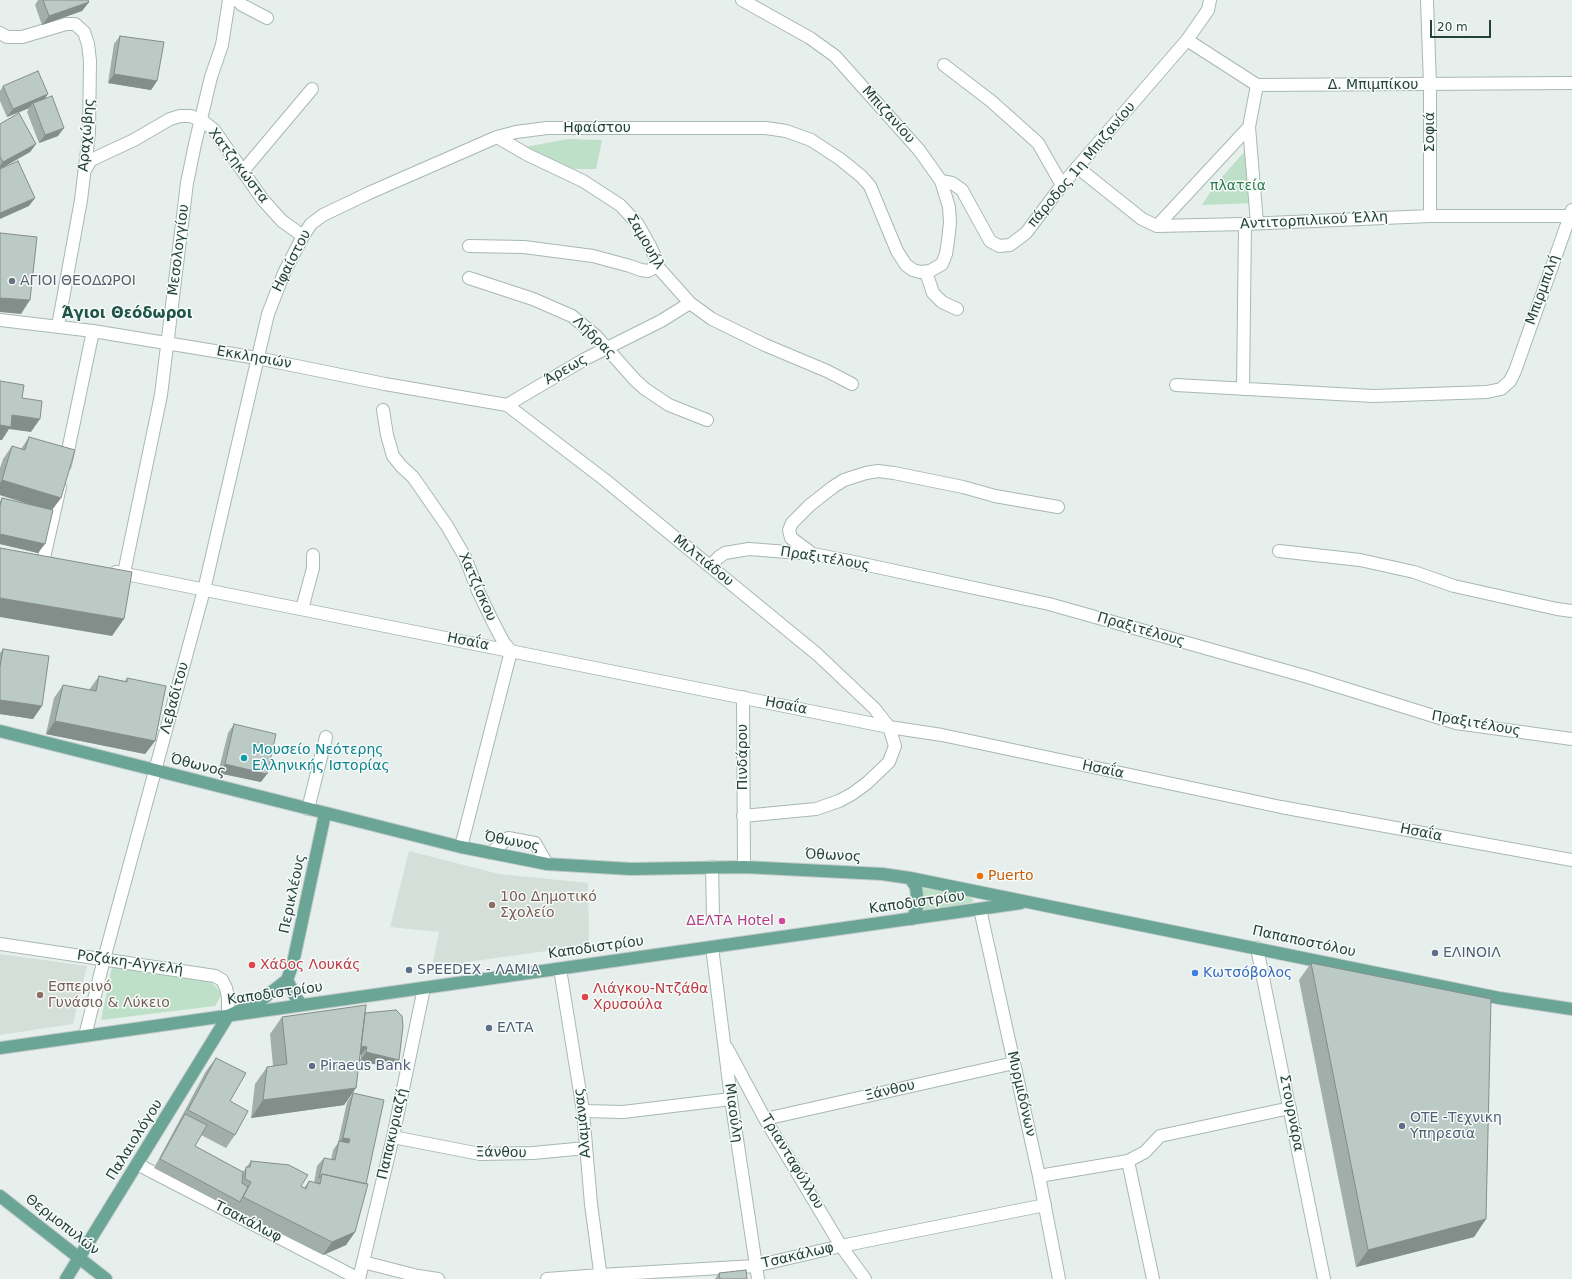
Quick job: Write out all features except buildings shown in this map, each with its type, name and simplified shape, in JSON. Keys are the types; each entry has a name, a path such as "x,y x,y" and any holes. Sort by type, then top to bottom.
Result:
{"main road":[{"name":"Όθωνος","path":"0,731 325,814 461,847 548,864 631,869 744,867 882,874 910,878 1030,902"},
{"name":"Περικλέους","path":"287,980 293,963 325,814"},
{"path":"910,878 916,887 917,897 917,908 912,919"},
{"name":"Καποδιστρίου","path":"0,1048 1030,902"},
{"name":"Παπαποστόλου","path":"1030,902 1499,998 1572,1009"},
{"path":"228,1016 260,1001 287,980 296,998 302,1005"},
{"name":"Παλαιολόγου","path":"66,1279 228,1016"},
{"name":"Θερμοπυλών","path":"0,1196 106,1279"}],"street":[{"name":"Μεσολογγίου","path":"124,574 161,395 187,183 211,77 222,45 229,0"},
{"path":"237,0 242,5 266,18"},
{"name":"Μπιζανίου","path":"742,0 810,38 834,56 920,150 941,181 950,216 947,248 942,264 934,270 926,272"},
{"name":"πάροδος 1η Μπιζανίου","path":"941,181 952,183 962,190 990,241 999,246 1010,245 1026,233 1062,185 1187,40 1208,10 1210,0"},
{"name":"Σοφιά","path":"1427,0 1430,85 1430,216"},
{"name":"Αραχώβης","path":"0,33 7,37 22,37 66,24 75,24 84,32 90,61 90,126 85,170 58,326"},
{"path":"1187,40 1257,85 1249,127 1251,224 1244,389"},
{"path":"944,65 991,101 1038,143 1062,185"},
{"name":"Δ. Μπιμπίκου","path":"1257,85 1572,83"},
{"path":"243,172 312,89"},
{"name":"Χατζηκώστα","path":"85,170 91,160 134,140 170,120 180,116 191,116 210,126 262,200 276,215 303,236"},
{"path":"1157,226 1249,127"},
{"name":"Ηφαίστου","path":"257,358 273,297 303,236 311,224 369,192 497,138 531,130 576,128 766,128 801,135 840,159 870,186 897,251 903,260 913,270 926,272"},
{"name":"Σαμουήλ","path":"497,138 528,155 583,181 620,206 637,223 657,260 657,266 690,303 712,319 765,345 827,371 852,384"},
{"name":"Αντιτορπιλικού Έλλη","path":"1078,167 1142,219 1157,226 1251,224 1430,216 1571,213"},
{"name":"Μπιρμπιλή","path":"1176,385 1372,396 1487,392 1501,389 1510,381 1515,371 1571,213"},
{"path":"469,246 524,247 593,256 648,271 657,266"},
{"path":"926,272 933,293 942,302 957,309"},
{"name":"Λήδρας","path":"469,278 533,299 572,316 585,326 645,389 669,405 706,420"},
{"name":"Άρεως","path":"507,405 585,359 661,321 690,303"},
{"name":"Εκκλησιών","path":"0,320 58,326 168,343 257,358 385,384 507,405"},
{"path":"44,558 77,415 93,331"},
{"name":"Λεβαδίτου","path":"85,1036 104,959 204,590 257,358"},
{"name":"Μιλτιάδου","path":"507,405 605,480 818,655 874,708 889,727"},
{"name":"Χατζίσκου","path":"383,410 387,435 393,456 423,491 447,526 465,557 478,591 493,622 504,643 511,651"},
{"path":"813,554 792,538 789,530 792,523 810,505 833,487 844,480 866,473 878,471 894,473 963,487 995,496 1058,507"},
{"name":"Πραξιτέλους","path":"710,566 722,555 739,550 780,551 813,554 1049,604 1308,677 1456,723 1572,740"},
{"path":"1279,551 1360,560 1414,572 1454,586 1556,609 1572,611"},
{"path":"30,555 59,560"},
{"path":"302,609 313,568 313,555"},
{"name":"Ησαΐα","path":"102,569 889,727 942,735 1281,807 1572,860"},
{"path":"461,847 511,651"},
{"name":"Πινδάρου","path":"743,697 744,867"},
{"path":"743,816 816,809 852,794 867,783 889,762 894,746 889,727"},
{"path":"308,809 326,737"},
{"path":"491,853 508,838 535,843 548,864"},
{"path":"712,867 713,916"},
{"name":"Μυρμιδόνων","path":"980,909 1039,1176 1059,1279"},
{"name":"Ροζάκη-Αγγελή","path":"0,944 215,976 222,980 226,988 228,997 228,1016"},
{"name":"Μιαούλη","path":"712,947 731,1099 758,1279"},
{"name":"Στουρνάρα","path":"1257,948 1324,1279"},
{"name":"Αλαμάνας","path":"560,969 583,1111 600,1277"},
{"name":"Παπακυριαζή","path":"359,1279 393,1137 424,988"},
{"name":"Τριανταφύλλου","path":"724,1043 766,1119 841,1246 865,1279"},
{"name":"Ξάνθου","path":"766,1119 1014,1063"},
{"path":"583,1111 623,1112 731,1099"},
{"path":"1039,1176 1128,1161 1145,1152 1160,1136 1290,1108"},
{"name":"Ξάνθου","path":"393,1137 480,1154 533,1153 586,1148"},
{"path":"1128,1161 1153,1279"},
{"name":"Τσακάλωφ","path":"138,1164 359,1279"},
{"name":"Τσακάλωφ","path":"547,1279 600,1277 755,1266 841,1246 1045,1205"},
{"path":"363,1262 418,1276 438,1279"}],"shaded area":[{"name":"10ο Δημοτικό Σχολείο","path":"409,851 499,874 588,883 589,945 432,967 439,932 390,927"},
{"name":"Εσπερινό Γυνάσιο & Λύκειο","path":"0,954 87,966 73,1024 0,1035"}],"green space":[{"path":"568,139 602,140 596,169 574,169 520,148"},
{"name":"πλατεία","path":"1254,141 1257,203 1202,205 1214,186"},
{"path":"921,888 963,893 972,897 973,902 922,913"},
{"path":"112,967 208,978 222,994 215,1006 101,1020"}],"place":[{"name":"ΑΓΙΟΙ ΘΕΟΔΩΡΟΙ","path":"12,281"},
{"name":"Μουσείο Νεότερης Ελληνικής Ιστορίας","path":"244,758"},
{"name":"Puerto","path":"980,876"},
{"name":"10ο Δημοτικό Σχολείο","path":"492,905"},
{"name":"ΔΕΛΤΑ Hotel","path":"782,921"},
{"name":"ΕΛΙΝΟΙΛ","path":"1435,953"},
{"name":"Χάδος Λουκάς","path":"252,965"},
{"name":"SPEEDEX - ΛΑΜΙΑ","path":"409,970"},
{"name":"Κωτσόβολος","path":"1195,973"},
{"name":"Εσπερινό Γυνάσιο & Λύκειο","path":"40,995"},
{"name":"Λιάγκου-Ντζάθα Χρυσούλα","path":"585,997"},
{"name":"ΕΛΤΑ","path":"489,1028"},
{"name":"Piraeus Bank","path":"312,1066"},
{"name":"ΟΤΕ -Τεχνικη Υπηρεσια","path":"1402,1126"}],"district":[{"name":"Άγιοι Θεόδωροι","path":"127,314"}]}
